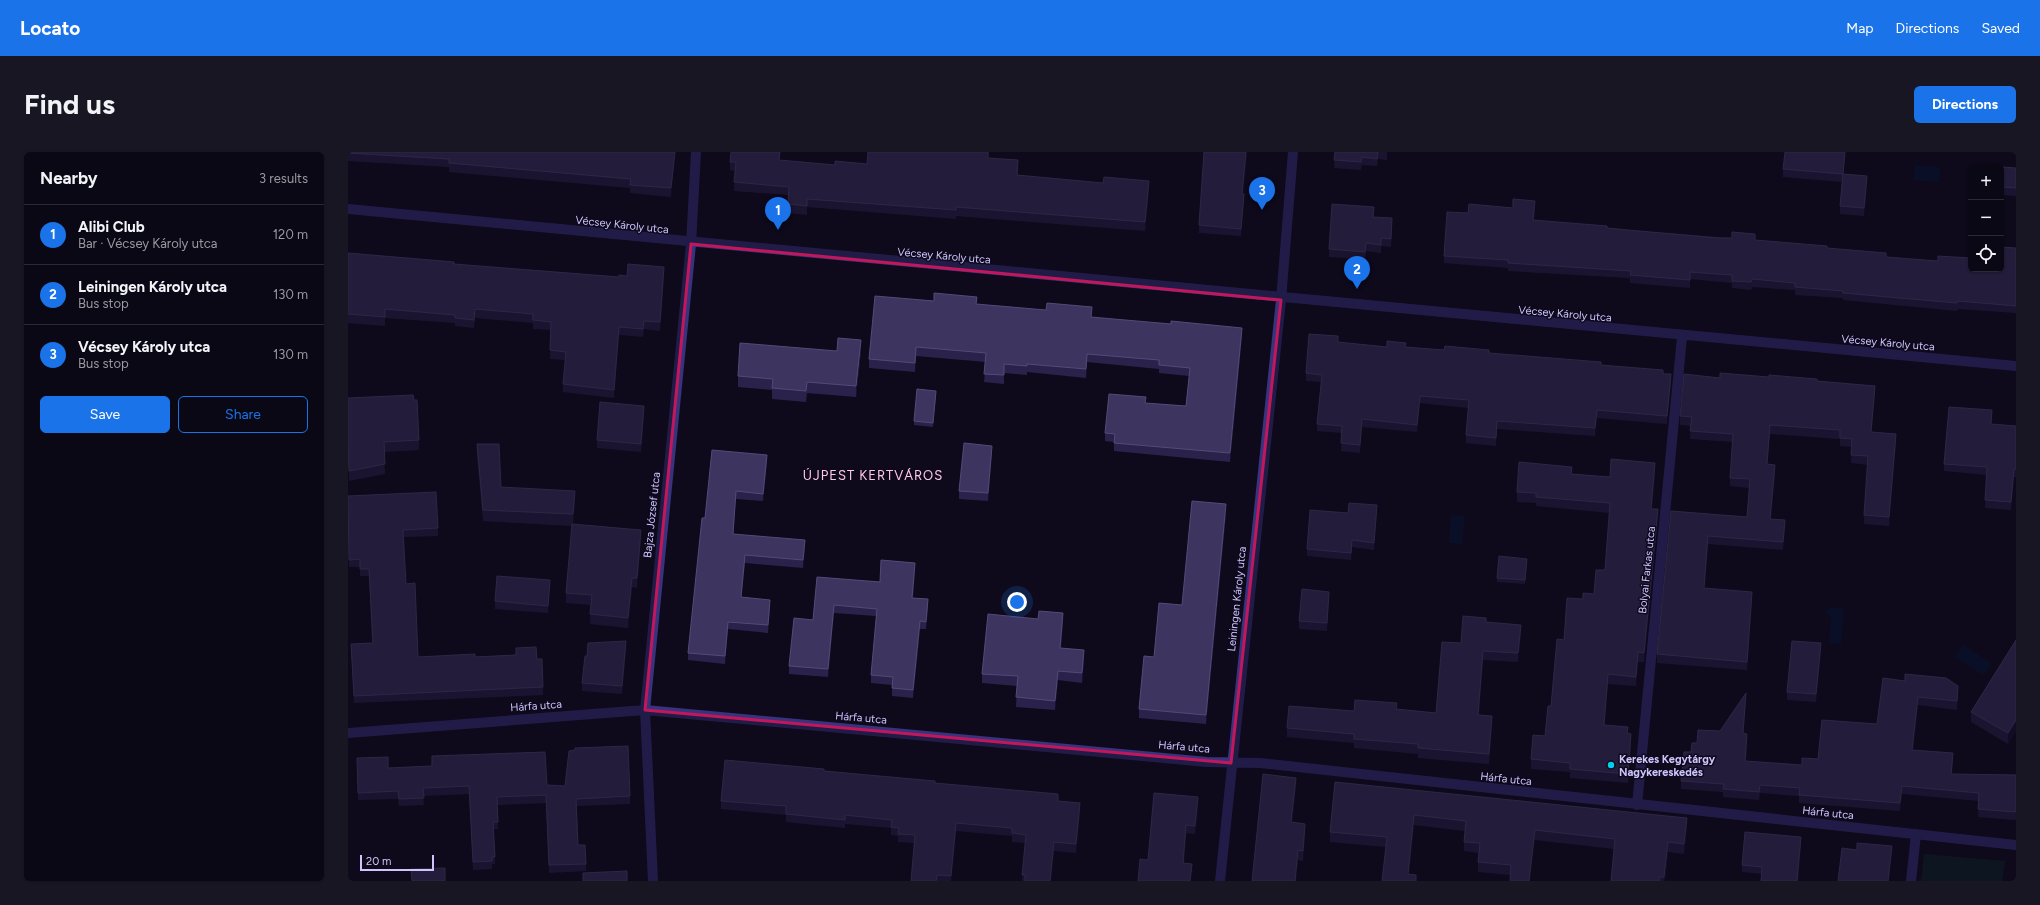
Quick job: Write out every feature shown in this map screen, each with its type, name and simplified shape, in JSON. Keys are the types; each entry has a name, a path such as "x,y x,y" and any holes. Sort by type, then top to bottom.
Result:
{"street":[{"name":"Bajza József utca","path":"653,881 645,710 691,244 696,152"},
{"name":"Leiningen Károly utca","path":"1220,881 1281,300 1293,152"},
{"name":"Vécsey Károly utca","path":"348,209 691,244 1281,300 2016,366"},
{"name":"Bolyai Farkas utca","path":"1637,805 1682,337"},
{"name":"Hárfa utca","path":"348,733 645,710 1232,764 1260,763 2016,845"},
{"path":"1911,881 1916,834"}],"highlighted area":[{"path":"691,244 1281,300 1231,763 645,710"}],"green space":[{"path":"1924,854 2005,861 2002,881 1921,881"}],"water":[{"path":"1915,165 1940,167 1939,182 1914,180"},
{"path":"1451,515 1465,516 1462,544 1449,543"},
{"path":"1831,607 1844,609 1841,644 1829,643 1831,617 1826,613"},
{"path":"1963,645 1990,662 1988,671 1982,674 1955,657"}],"building":[{"path":"348,152 675,152 671,188 630,185 631,179 449,163 449,159"},
{"path":"731,152 780,152 779,160 835,165 835,161 867,164 868,152 988,152 988,158 1018,160 1017,175 1103,183 1104,177 1149,181 1145,222 956,207 956,210 807,199 807,206 788,204 789,187 734,182 736,162 730,162"},
{"path":"1204,152 1246,152 1242,194 1244,194 1241,229 1199,225"},
{"path":"1335,152 1378,152 1377,159 1362,157 1361,162 1334,160"},
{"path":"1785,152 1845,152 1843,174 1783,169"},
{"path":"2004,167 2016,168 2016,188 2004,187"},
{"path":"1843,174 1867,176 1864,208 1840,206"},
{"path":"1513,199 1535,201 1533,220 1719,238 1732,238 1732,232 1755,234 1755,240 1886,253 1886,257 1938,261 1938,256 1968,258 1968,272 2004,272 2004,247 2016,248 2016,306 1958,301 1957,303 1843,293 1843,291 1795,287 1795,283 1752,279 1751,282 1732,281 1732,275 1690,272 1690,280 1630,275 1631,271 1508,263 1508,260 1444,256 1447,212 1468,213 1469,204 1513,208"},
{"path":"1332,204 1374,207 1373,217 1392,218 1391,239 1381,238 1381,245 1366,243 1365,252 1329,249"},
{"path":"348,253 454,262 454,264 619,277 619,275 627,276 628,264 664,267 660,322 644,321 643,329 619,327 614,390 563,384 566,352 550,350 551,322 533,320 533,314 475,309 474,320 455,318 455,315 385,309 385,317 348,314"},
{"path":"934,293 977,297 976,304 1046,310 1047,303 1092,307 1091,317 1171,324 1171,321 1242,328 1230,453 1114,443 1115,434 1105,433 1109,394 1146,397 1145,403 1186,406 1190,368 1159,365 1159,360 1087,354 1086,369 1027,364 1027,366 1004,364 1004,375 984,374 986,353 916,347 915,363 869,359 875,296 934,301"},
{"path":"1309,334 1338,336 1338,342 1387,347 1387,341 1406,343 1405,347 1444,350 1445,346 1489,350 1489,353 1601,362 1601,365 1663,370 1663,374 1671,374 1667,416 1597,410 1595,428 1497,421 1496,438 1466,435 1469,400 1420,396 1417,425 1362,419 1360,445 1341,443 1342,426 1317,424 1322,375 1306,373"},
{"path":"838,338 861,340 856,386 807,382 806,391 772,388 773,379 738,376 740,343 837,351"},
{"path":"1720,373 1817,379 1817,381 1875,386 1871,432 1896,434 1889,517 1864,515 1868,456 1851,455 1852,439 1840,438 1840,430 1770,425 1767,464 1775,465 1770,519 1785,520 1783,542 1708,536 1704,588 1752,592 1747,662 1657,654 1671,511 1747,517 1750,479 1730,478 1733,434 1690,431 1692,417 1680,416 1684,374 1720,378"},
{"path":"917,389 936,391 933,423 914,421"},
{"path":"413,395 414,400 417,400 419,440 384,442 385,464 349,471 348,398"},
{"path":"600,402 644,406 641,444 597,440"},
{"path":"1949,407 1992,410 1991,424 2016,426 2016,469 2014,469 2011,502 1985,500 1987,467 1944,464"},
{"path":"964,443 992,446 988,493 959,491"},
{"path":"477,444 499,444 501,487 575,491 573,514 483,510"},
{"path":"712,450 767,455 763,494 736,491 733,534 805,540 803,560 745,555 741,597 770,600 768,625 728,622 725,656 688,653 702,518 705,518"},
{"path":"1611,459 1655,463 1651,509 1658,509 1644,653 1638,652 1636,677 1608,674 1604,725 1628,727 1627,733 1631,734 1628,774 1570,769 1570,763 1531,759 1533,735 1545,736 1548,706 1551,706 1557,639 1564,640 1567,598 1583,599 1583,593 1594,594 1596,570 1605,570 1610,503 1536,497 1536,493 1517,492 1519,462 1572,467 1571,474 1610,477"},
{"path":"436,492 438,528 403,530 406,584 415,583 418,657 475,654 475,657 516,655 516,648 536,647 537,659 542,659 543,687 354,696 351,644 373,643 369,569 360,569 360,559 349,560 348,496"},
{"path":"1192,501 1226,504 1206,715 1139,709 1144,656 1154,657 1159,603 1182,605"},
{"path":"1349,503 1377,505 1374,543 1352,540 1351,553 1307,549 1310,510 1348,513"},
{"path":"572,524 641,530 637,578 632,578 628,618 590,614 592,595 566,593"},
{"path":"1499,556 1527,559 1525,580 1497,578"},
{"path":"881,560 915,563 912,598 928,599 926,622 920,621 913,690 892,688 893,677 871,675 877,609 834,605 828,669 789,666 794,618 813,620 817,577 880,582"},
{"path":"497,576 550,580 548,606 495,601"},
{"path":"1302,589 1329,592 1327,623 1299,621"},
{"path":"1039,611 1063,613 1060,648 1084,650 1082,673 1058,671 1055,701 1016,697 1018,676 982,674 988,614 1038,619"},
{"path":"1463,616 1486,618 1486,622 1521,625 1518,653 1483,651 1478,715 1492,716 1489,754 1418,748 1418,744 1354,739 1354,734 1287,728 1289,706 1354,711 1355,700 1397,703 1396,709 1436,713 1442,642 1461,643"},
{"path":"2016,640 2016,720 2008,733 1971,712"},
{"path":"626,641 622,686 582,683 588,643"},
{"path":"1792,641 1821,643 1816,694 1787,692"},
{"path":"1905,674 1946,678 1958,686 1957,701 1918,697 1912,750 1953,753 1951,774 2016,775 2015,812 1978,809 1979,793 1902,786 1900,803 1799,795 1800,788 1760,785 1759,792 1723,789 1724,784 1681,781 1684,752 1691,752 1692,743 1697,743 1698,730 1720,731 1746,693 1743,733 1747,734 1745,761 1802,765 1802,758 1818,759 1822,720 1877,724 1883,678 1905,681"},
{"path":"628,746 630,796 576,799 578,845 585,845 586,864 549,865 546,795 497,797 498,822 493,822 495,857 492,857 492,861 473,862 469,786 423,788 424,798 399,799 398,791 358,793 357,758 388,757 388,768 432,766 432,756 545,752 547,785 565,786 569,751 575,750 575,748"},
{"path":"725,760 935,781 935,783 1058,794 1058,801 1080,803 1076,844 1054,842 1050,881 1025,881 1025,875 1022,875 1026,835 1012,833 1012,828 956,823 951,876 937,875 936,881 911,881 915,835 898,834 899,828 891,827 892,820 845,815 845,820 786,814 786,806 721,801"},
{"path":"1263,774 1296,778 1291,822 1305,824 1303,851 1298,850 1295,881 1252,881"},
{"path":"1335,782 1687,818 1684,844 1668,842 1664,877 1659,877 1659,881 1611,881 1615,839 1535,830 1529,881 1510,881 1511,865 1478,862 1480,843 1464,842 1466,821 1414,815 1408,874 1416,875 1416,881 1382,881 1387,837 1330,832"},
{"path":"1154,793 1198,797 1195,826 1186,825 1183,863 1192,864 1190,881 1138,881 1140,859 1148,860"},
{"path":"1745,832 1801,837 1797,881 1761,881 1762,867 1742,865"},
{"path":"1857,843 1892,846 1888,881 1838,881 1842,848 1857,850"},
{"path":"445,868 445,881 412,881 411,869"},
{"path":"627,871 627,881 583,881 583,873"}],"place":[{"name":"Vécsey Károly utca","path":"1262,210"},
{"name":"Alibi Club","path":"778,230"},
{"name":"Leiningen Károly utca","path":"1357,289"},
{"name":"Kerekes Kegytárgy Nagykereskedés","path":"1611,765"}],"district":[{"name":"ÚJPEST KERTVÁROS","path":"873,475"}]}
